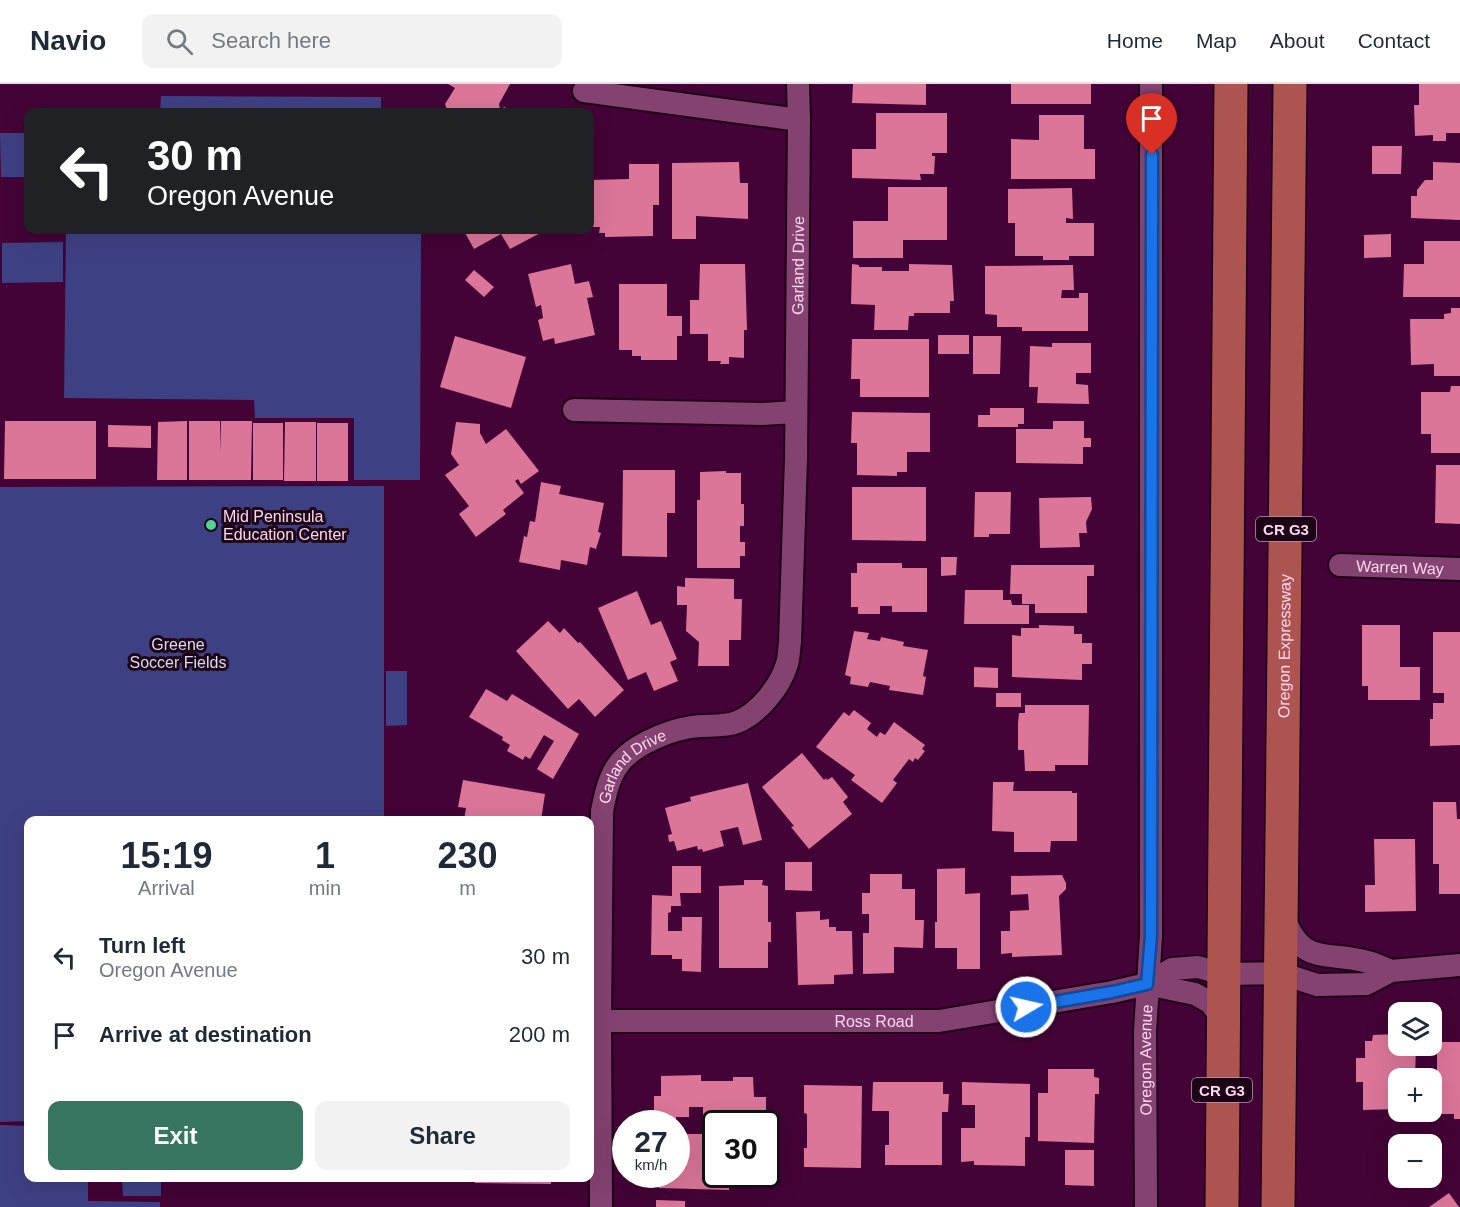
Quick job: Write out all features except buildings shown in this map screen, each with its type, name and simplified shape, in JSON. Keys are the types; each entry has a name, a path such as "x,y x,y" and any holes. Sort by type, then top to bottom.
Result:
{"main road":[{"name":"CR G3","path":"1221,1207 1231,84"},
{"name":"Oregon Expressway","path":"1278,1207 1290,84"}],"street":[{"name":"Garland Drive","path":"602,1207 600,1021 602,811 606,790 617,766 637,748 662,734 693,726 716,727 736,722 748,715 769,695 787,664 790,642 796,458 798,84"},
{"name":"Oregon Avenue","path":"1146,1207 1145,1031 1151,936 1152,84"},
{"path":"584,91 799,120"},
{"path":"574,410 762,414 795,412"},
{"name":"Warren Way","path":"1340,565 1460,569"},
{"path":"1281,908 1289,932 1306,950 1323,957 1368,961 1391,971"},
{"name":"Ross Road","path":"600,1021 939,1021 1112,992 1147,984 1172,969 1198,967 1223,974 1280,973 1317,985 1366,984 1391,971 1460,965"},
{"name":"Ross Road","path":"1147,984 1195,994 1211,1003 1223,1021"}],"green space":[{"path":"161,96 381,97 381,108 160,108"},
{"path":"0,133 24,133 24,177 1,177"},
{"path":"66,234 421,234 420,480 354,480 354,418 255,418 254,400 64,398"},
{"path":"63,242 63,282 2,283 2,243"},
{"name":"Greene Soccer Fields","path":"384,486 384,816 24,816 24,1121 0,1122 0,487"},
{"path":"386,671 407,671 407,725 386,726"},
{"path":"0,1125 24,1126 24,1182 88,1182 88,1201 160,1202 160,1207 0,1207"},
{"path":"122,1182 161,1182 161,1196 123,1196"}],"place":[{"name":"Mid Peninsula Education Center","path":"211,525"}],"route":[{"path":"1026,1007 1147,984 1151,936 1152,155"}]}
